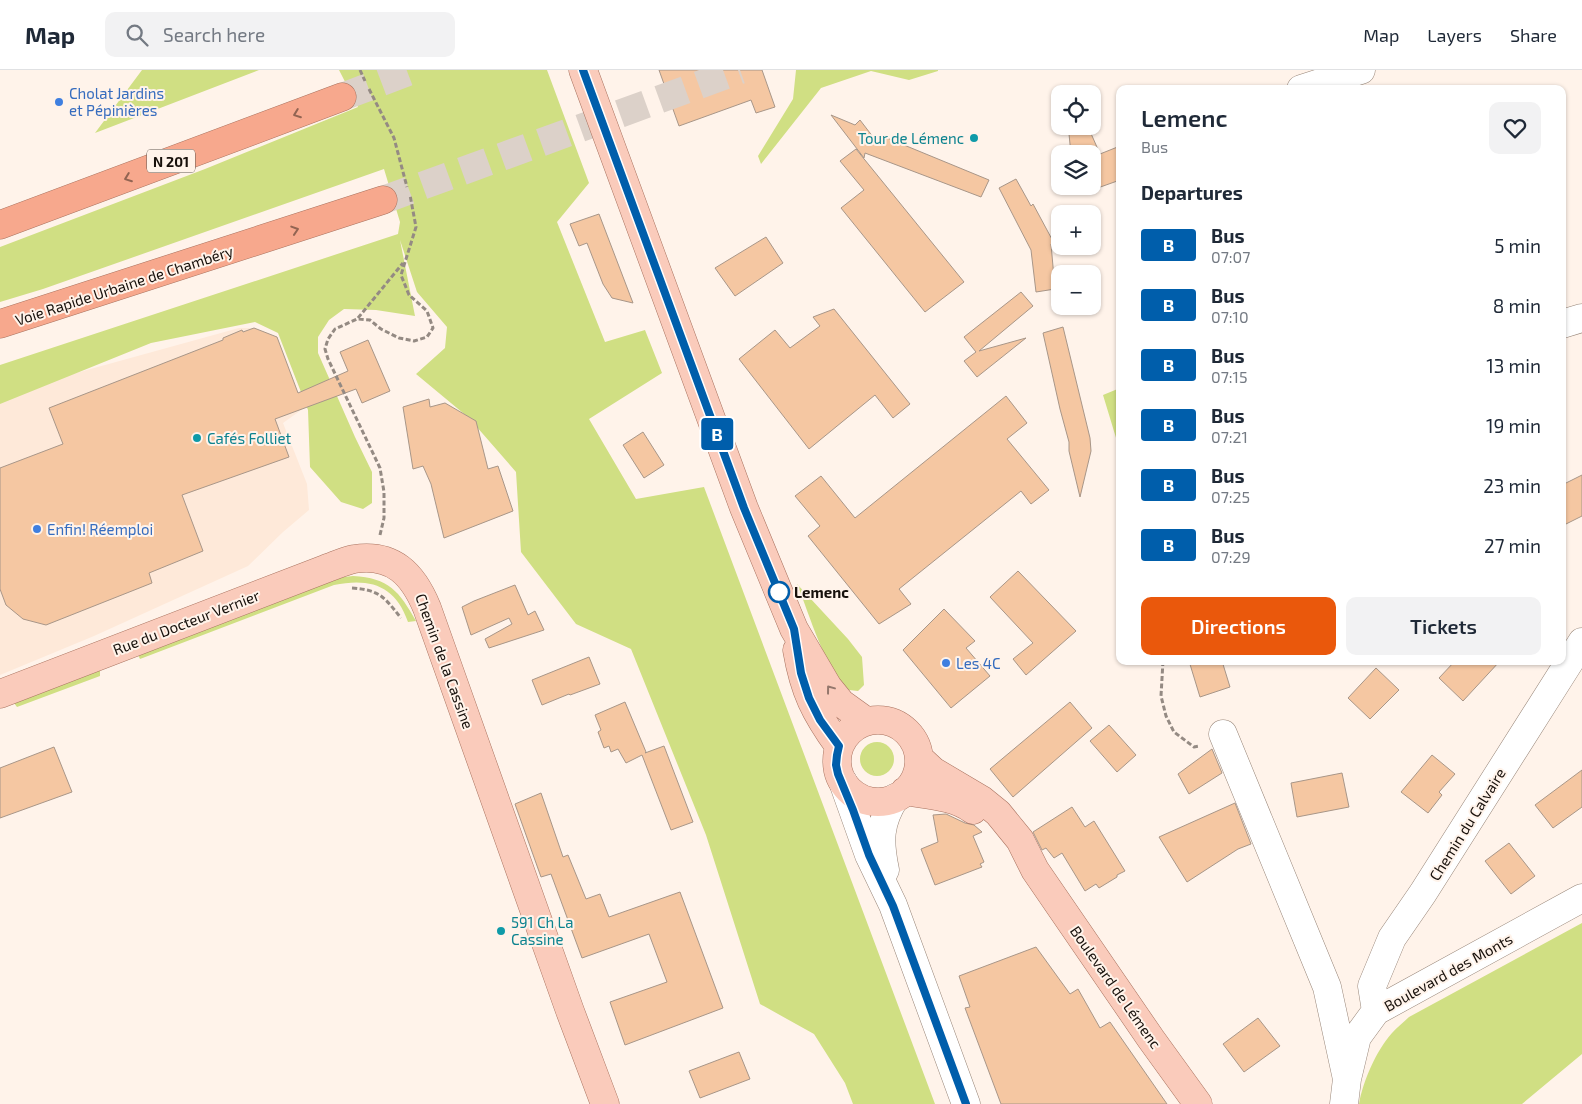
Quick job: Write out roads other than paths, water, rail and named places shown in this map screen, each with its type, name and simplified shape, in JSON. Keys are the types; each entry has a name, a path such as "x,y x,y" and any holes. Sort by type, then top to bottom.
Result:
{"highway":[{"name":"N 201","path":"0,225 342,97"},
{"name":"Voie Rapide Urbaine de Chambéry","path":"0,324 383,200"}],"main road":[{"path":"583,70 740,499 794,629 828,687 841,702 866,721"},
{"name":"Rue du Docteur Vernier","path":"0,694 325,569 353,560 375,558"},
{"name":"Chemin de la Cassine","path":"375,558 389,562 401,569 414,582 424,599 605,1104"},
{"path":"794,629 801,673 809,698 820,720 839,746"},
{"path":"881,720 895,723 907,732 915,744 919,758 918,770 913,782 900,794 881,802 866,800 852,793 838,774 836,765 839,746 846,735 854,726 866,721 881,720"},
{"name":"Boulevard de Lémenc","path":"919,758 933,771 982,800 998,813 1020,840 1035,870 1198,1104"},
{"name":"Boulevard de Lémenc","path":"900,794 948,799 967,806 989,823 1035,870"}],"street":[{"path":"1314,85 1362,70"},
{"path":"1566,323 1582,318"},
{"name":"Chemin du Calvaire","path":"1376,1011 1372,986 1392,938 1423,893 1582,642"},
{"path":"1223,734 1327,988 1346,1092"},
{"path":"843,782 869,855 893,906 966,1104"},
{"path":"893,906 881,849 882,827 887,811 900,794"},
{"name":"Boulevard des Monts","path":"1346,1092 1357,1037 1376,1011 1582,898"}],"tunnel":[{"path":"342,97 413,70"},
{"path":"383,200 740,70"}],"place":[{"name":"Cholat Jardins et Pépinières","path":"59,102"},
{"name":"Tour de Lémenc","path":"974,138"},
{"name":"Cafés Folliet","path":"197,438"},
{"name":"Enfin! Réemploi","path":"37,529"},
{"name":"Lemenc","path":"779,592"},
{"name":"Les 4C","path":"946,663"},
{"name":"591 Ch La Cassine","path":"501,931"}]}
